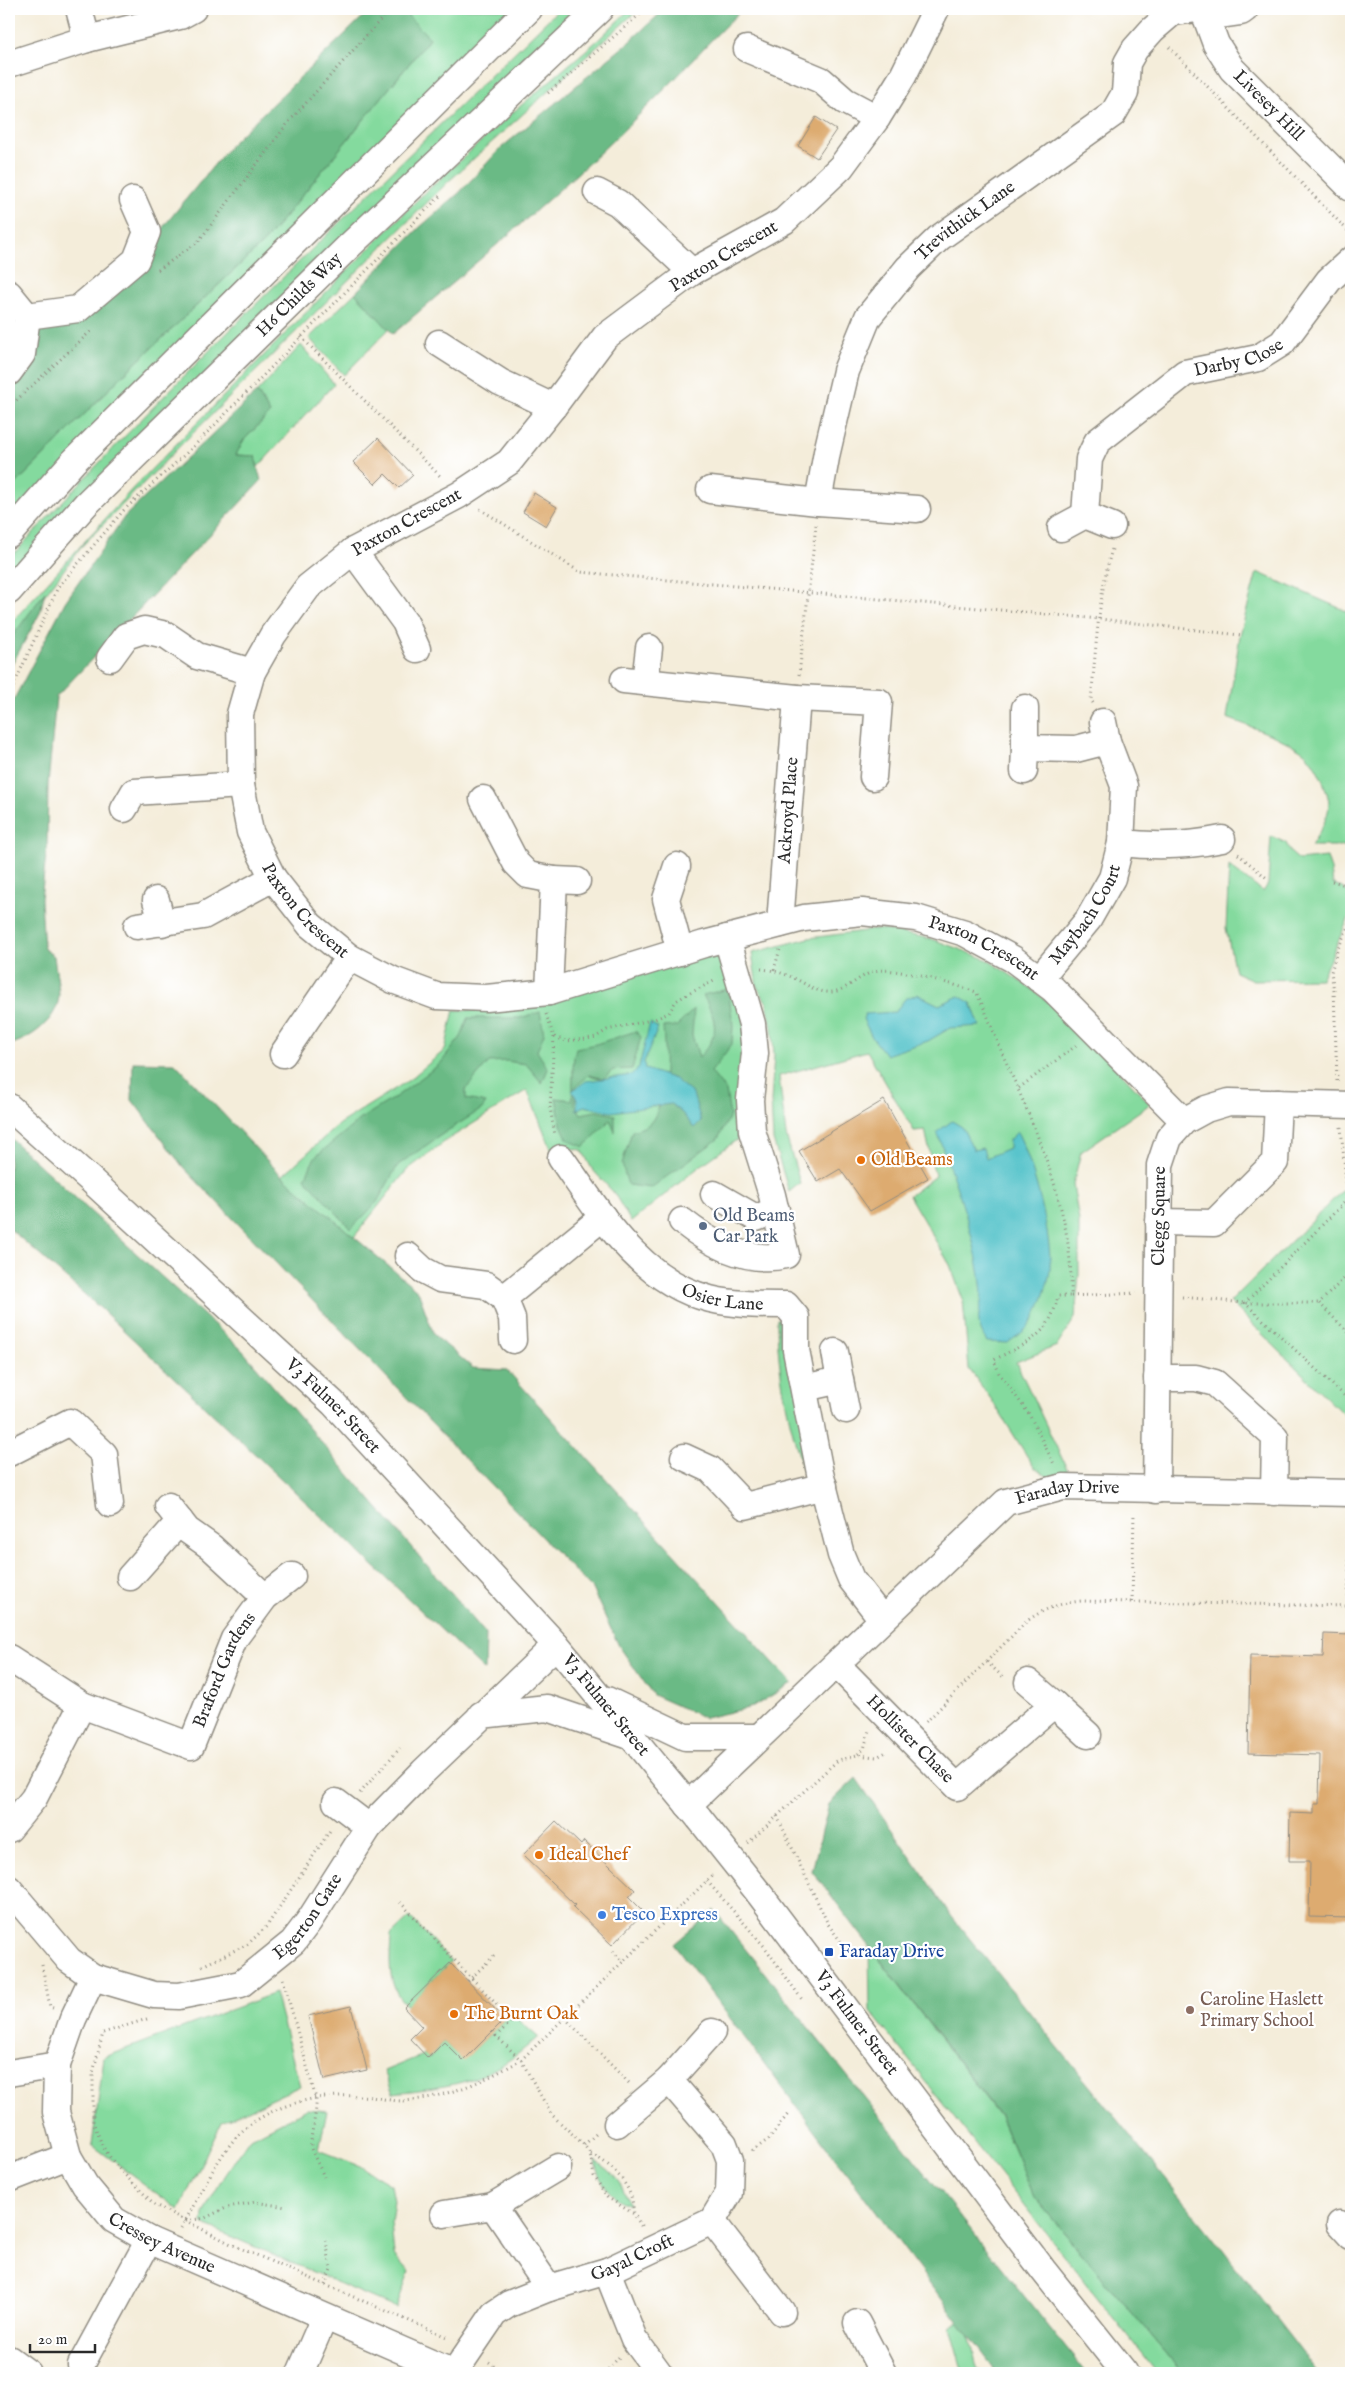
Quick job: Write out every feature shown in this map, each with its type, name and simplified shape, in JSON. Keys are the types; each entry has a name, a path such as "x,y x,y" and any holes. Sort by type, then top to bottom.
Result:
{"street":[{"path":"79,9 87,39"},
{"path":"9,64 87,39 180,16 193,9"},
{"path":"9,534 73,462 529,9"},
{"name":"H6 Childs Way","path":"9,590 86,504 348,247 600,9"},
{"name":"Paxton Crescent","path":"936,9 903,76 878,118 841,167 784,221 692,272 605,337 553,408 509,462 459,496 353,551 308,587 273,635 252,672 240,714 241,785 250,832 273,878 310,925 349,957 392,980 436,996 486,998 549,992 727,938 804,918 862,912 916,918 965,933 1012,960 1053,989 1184,1121"},
{"name":"Trevithick Lane","path":"818,502 827,452 846,371 868,317 908,268 939,238 1113,114 1125,93 1127,64 1135,49 1152,30 1173,12 1241,12 1245,9"},
{"name":"Livesey Hill","path":"1203,11 1216,44 1232,69 1351,188"},
{"path":"747,49 821,80 845,101 878,118"},
{"path":"597,192 618,203 692,272"},
{"path":"27,316 78,309 136,260 147,232 133,200"},
{"name":"Darby Close","path":"1085,515 1089,459 1097,442 1184,373 1258,358 1282,343 1329,280 1351,260"},
{"path":"9,294 27,316 22,354 9,372"},
{"path":"439,343 500,382 553,408"},
{"path":"710,490 818,502 917,509"},
{"path":"1061,528 1085,515 1112,526"},
{"path":"353,551 405,622 417,649"},
{"path":"110,658 126,636 144,630 166,635 197,656 252,672"},
{"path":"649,648 635,681 797,698 879,702 873,777"},
{"name":"Ackroyd Place","path":"780,924 797,698"},
{"path":"1025,708 1025,759 1076,749 1105,731"},
{"name":"Maybach Court","path":"1039,979 1088,920 1112,878 1121,843 1124,786 1105,731"},
{"path":"128,791 241,785"},
{"path":"483,799 516,863 528,875 565,880 549,992"},
{"name":"Maybach Court","path":"1121,843 1162,847 1196,845 1222,839"},
{"path":"677,866 666,899 680,952"},
{"path":"152,916 203,916 273,878"},
{"path":"682,1221 710,1242 729,1250 761,1258 786,1255 776,1210 752,1131 750,1100 755,1053 752,1024 727,938"},
{"path":"286,1038 349,957"},
{"name":"Clegg Square","path":"1145,1489 1157,1378 1160,1165 1169,1138 1184,1121 1206,1109 1229,1102 1345,1104"},
{"path":"1159,1222 1214,1223 1235,1203 1276,1162 1278,1103"},
{"name":"V3 Fulmer Street","path":"9,1107 92,1180 333,1403 556,1645 758,1892 1043,2270 1125,2373"},
{"name":"Osier Lane","path":"561,1158 613,1231 650,1269 680,1287 709,1299 747,1304 786,1305 796,1317 796,1350 824,1486 841,1556 851,1579 882,1619"},
{"path":"714,1194 756,1218 776,1210"},
{"path":"504,1298 603,1217"},
{"path":"408,1256 422,1270 440,1279 486,1285 504,1298 512,1318 513,1340"},
{"path":"835,1352 846,1410"},
{"path":"1157,1378 1196,1378 1215,1383 1275,1437 1274,1492"},
{"path":"804,1388 840,1380"},
{"path":"9,1453 62,1415 104,1454 110,1504"},
{"path":"684,1457 710,1469 744,1517 824,1486"},
{"name":"Faraday Drive","path":"694,1812 758,1737 837,1665 882,1619 1006,1502 1063,1487 1351,1493"},
{"name":"Braford Gardens","path":"130,1577 174,1514 265,1597"},
{"name":"Braford Gardens","path":"9,1658 82,1705 200,1751 234,1639 265,1597 292,1576"},
{"name":"Egerton Gate","path":"12,1899 69,1960 93,1977 154,1995 179,1996 241,1984 293,1942 309,1921 369,1827 481,1715 556,1645"},
{"name":"Hollister Chase","path":"837,1665 957,1787 1054,1704"},
{"path":"1028,1682 1088,1735"},
{"path":"599,1696 685,1737 758,1737"},
{"path":"9,1829 34,1798 82,1705"},
{"path":"481,1715 547,1708 633,1737"},
{"path":"340,1806 369,1827"},
{"name":"Cressey Avenue","path":"93,1977 73,2019 57,2065 56,2112 68,2156 85,2185 114,2220 159,2244 324,2318 454,2373"},
{"path":"617,2124 669,2080 712,2032"},
{"path":"9,2073 57,2065"},
{"path":"669,2080 724,2144 730,2160 729,2193 712,2222 782,2312"},
{"path":"9,2179 68,2156"},
{"path":"444,2214 493,2206 558,2167"},
{"path":"493,2206 549,2288"},
{"name":"Gayal Croft","path":"454,2373 468,2349 494,2314 509,2304 549,2288 607,2271 712,2222"},
{"path":"81,2365 159,2244"},
{"path":"607,2271 634,2339 659,2373"},
{"path":"300,2373 324,2318"},
{"path":"857,2323 883,2373"},
{"path":"9,2359 28,2373"}],"path":[{"path":"155,272 198,242 288,123 390,9"},
{"path":"542,99 646,9"},
{"path":"1152,30 1351,234"},
{"path":"9,696 58,587 124,510 190,449 443,192"},
{"path":"9,407 92,329"},
{"path":"301,337 459,496 580,572 808,591 1100,619 1240,635"},
{"path":"797,698 818,502"},
{"path":"1105,731 1091,700 1106,567 1114,538 1112,526"},
{"path":"1222,839 1252,868 1268,879"},
{"path":"1332,881 1349,886 1351,889"},
{"path":"1351,920 1337,951 1331,972 1345,1104 1351,1236"},
{"path":"554,1037 566,1041 586,1039 596,1037 607,1030 656,1019 669,1013 676,1001 716,980 762,969 774,970 812,989 826,992 837,992 876,971 941,980 976,992 1019,1088 1055,1191 1072,1272 1071,1296"},
{"path":"549,992 545,1010 554,1037 550,1108 561,1158"},
{"path":"1019,1088 1095,1031"},
{"path":"1348,1198 1351,1202"},
{"path":"1246,1303 1348,1198"},
{"path":"1319,1304 1351,1272"},
{"path":"1063,1487 1054,1464 1029,1414 999,1373 994,1360 1042,1333 1055,1312 1058,1296 1130,1292 1246,1303 1319,1304 1351,1335"},
{"path":"1246,1303 1351,1403"},
{"path":"742,1848 838,1760 858,1754 877,1757 910,1738 1026,1622 1044,1609 1061,1603 1082,1601 1350,1606 1351,1380"},
{"path":"1132,1602 1145,1489"},
{"path":"196,1969 248,1944 267,1926 340,1806 400,1748"},
{"path":"777,1816 828,1924 849,1953"},
{"path":"159,2244 185,2221 227,2149 247,2127 288,2104 316,2099 357,2096 402,2101 449,2094 495,2075 521,2060 721,1868"},
{"path":"706,1881 764,1946 803,2001"},
{"path":"400,1902 512,2021 496,2036"},
{"path":"613,1951 624,1962"},
{"path":"468,1981 496,1954"},
{"path":"43,1961 41,1967 50,2006 73,2019 103,2032 147,2020 152,2010 154,1995"},
{"path":"275,1980 283,1976 316,2099 317,2109 311,2150 320,2165 324,2177"},
{"path":"565,2018 646,2100"},
{"path":"103,2032 93,2072 93,2122 103,2147 117,2167 155,2205 233,2244 447,2337 505,2373"},
{"path":"492,2032 521,2060 551,2114 590,2153 608,2164 626,2184 631,2194 634,2214 656,2248"},
{"path":"730,2160 749,2153 769,2139 788,2114"},
{"path":"590,2153 592,2170 599,2186 612,2201 634,2214"},
{"path":"185,2221 204,2218 228,2207 255,2202 286,2207"},
{"path":"325,2284 331,2269 326,2240"}],"green space":[{"path":"371,9 401,9 430,38 265,241 121,377 9,491 9,373 27,316 78,309 136,260 233,142"},
{"path":"401,9 529,9 9,529 9,491 121,377 265,241 430,38"},
{"path":"559,9 590,9 9,577 9,559 75,488 280,280"},
{"path":"630,9 639,9 449,181 181,445 83,545 9,641 9,625 134,487 418,199 512,113 598,40"},
{"path":"665,9 743,9 590,162 393,334 355,293 419,228 459,193 501,148 629,42"},
{"path":"355,293 389,329 344,375 309,338"},
{"path":"301,345 334,384 258,467 255,456 235,455 243,441 270,413 257,392"},
{"path":"257,392 270,413 243,441 236,455 255,456 261,481 56,697 48,785 47,847 41,899 44,949 54,956 59,995 54,1013 42,1027 26,1038 9,1045 9,751 12,703 65,602 125,516"},
{"path":"1257,572 1351,613 1351,846 1311,846 1325,820 1329,804 1327,792 1321,778 1315,765 1307,755 1281,739 1227,718 1240,635"},
{"path":"45,592 40,613 9,670 9,641"},
{"path":"1271,836 1286,843 1291,853 1299,860 1327,857 1333,884 1351,894 1351,913 1321,979 1253,980 1235,972 1226,928 1229,866 1263,892 1268,884"},
{"path":"880,929 932,939 986,959 1029,987 1079,1027 1150,1104 1081,1152 1073,1184 1079,1221 1079,1275 1075,1318 1057,1346 1016,1362 1068,1471 1048,1477 1034,1467 991,1399 969,1369 963,1300 950,1265 909,1196 935,1176 925,1130 914,1131 867,1051 779,1076 786,1135 800,1183 789,1192 773,1140 771,1101 774,1055 772,1029 767,1003 757,987 752,953 809,938"},
{"path":"718,952 744,1012 745,1134 699,1167 631,1222 614,1193 592,1169 582,1150 566,1148 554,1156 527,1090 447,1140 407,1170 354,1237 282,1176 339,1124 409,1080 445,1050 454,1010 512,1010"},
{"path":"728,989 733,1025 732,1044 711,1072 726,1091 730,1116 718,1139 651,1188 628,1185 622,1164 632,1131 650,1123 656,1115 662,1091 664,1077 663,1027 677,1026 694,1009 692,1035 699,1057 714,1034 714,1020 703,995"},
{"path":"540,1012 544,1034 537,1051 548,1069 542,1083 526,1064 506,1061 489,1062 466,1089 466,1099 486,1103 482,1109 398,1165 377,1202 351,1229 305,1178 315,1157 362,1118 397,1096 440,1064 461,1037 468,1018 520,1018"},
{"path":"636,1031 641,1037 632,1069 613,1070 603,1079 589,1075 575,1087 575,1104 581,1114 596,1111 615,1115 615,1132 610,1120 584,1147 568,1140 561,1125 556,1098 572,1100 576,1048 596,1044"},
{"path":"133,1062 175,1063 282,1176 418,1291 434,1335 473,1368 507,1370 792,1683 753,1707 705,1718 653,1695 619,1646 592,1589 183,1167 132,1100"},
{"path":"9,1137 242,1350 486,1634 485,1671 100,1308 9,1228"},
{"path":"1351,1182 1351,1422 1230,1302"},
{"path":"777,1319 790,1320 817,1469 807,1482 795,1442 782,1381"},
{"path":"856,1778 952,1917 1211,2235 1318,2373 1183,2373 1035,2198 1000,2116 812,1871 829,1804"},
{"path":"714,1910 1086,2373 995,2373 993,2367 674,1944"},
{"path":"410,1917 451,1961 407,2006 400,1998 392,1982 390,1954 391,1935"},
{"path":"869,1946 1000,2117 1035,2198 1183,2373 1157,2373 870,2011"},
{"path":"275,1993 300,2086 222,2122 179,2210 92,2145 104,2057"},
{"path":"511,2014 538,2037 504,2064 487,2073 454,2084 393,2093 384,2071 425,2054 429,2058 444,2042 463,2060"},
{"path":"307,2109 327,2111 319,2150 360,2166 391,2185 394,2201 391,2222 394,2255 409,2272 396,2308 202,2224 203,2213 224,2176 249,2139"},
{"path":"595,2161 607,2169 621,2185 629,2205 611,2193 602,2182"},
{"path":"965,2318 977,2367 981,2373 963,2373 950,2327"}],"water":[{"path":"917,994 939,1005 959,996 971,1003 980,1026 950,1028 928,1041 886,1055 872,1037 863,1019 865,1014 895,1012 905,999"},
{"path":"650,1023 658,1028 644,1062 645,1069 675,1079 693,1094 701,1121 694,1128 682,1113 671,1104 611,1112 584,1106 576,1110 577,1100 572,1091 586,1081 632,1075 639,1067"},
{"path":"952,1121 962,1127 974,1150 983,1148 986,1158 1009,1148 1009,1140 1017,1132 1035,1179 1048,1238 1050,1269 1048,1282 1031,1323 1008,1343 987,1342 979,1325 982,1293 974,1245 937,1132"}],"building":[{"path":"816,117 836,130 817,158 798,146"},
{"path":"378,438 413,475 399,488 385,474 375,484 353,462"},
{"path":"534,493 557,507 546,526 523,512"},
{"name":"Old Beams","path":"884,1100 928,1178 870,1211 840,1169 818,1182 799,1151"},
{"path":"1324,1634 1351,1635 1351,1918 1309,1917 1310,1861 1289,1861 1290,1813 1314,1814 1314,1804 1319,1804 1320,1755 1248,1753 1250,1655 1323,1657"},
{"path":"556,1821 581,1845 584,1841 635,1890 629,1897 644,1912 612,1945 573,1907 575,1905 523,1855"},
{"name":"The Burnt Oak","path":"450,1963 505,2019 463,2061 444,2042 428,2058 410,2039 422,2027 404,2008"},
{"path":"351,2006 367,2070 324,2080 308,2016"}],"place":[{"name":"Old Beams","path":"861,1160"},
{"name":"Old Beams Car Park","path":"703,1226"},
{"name":"Ideal Chef","path":"539,1855"},
{"name":"Tesco Express","path":"602,1915"},
{"name":"Faraday Drive","path":"829,1952"},
{"name":"Caroline Haslett Primary School","path":"1190,2010"},
{"name":"The Burnt Oak","path":"454,2014"}]}
